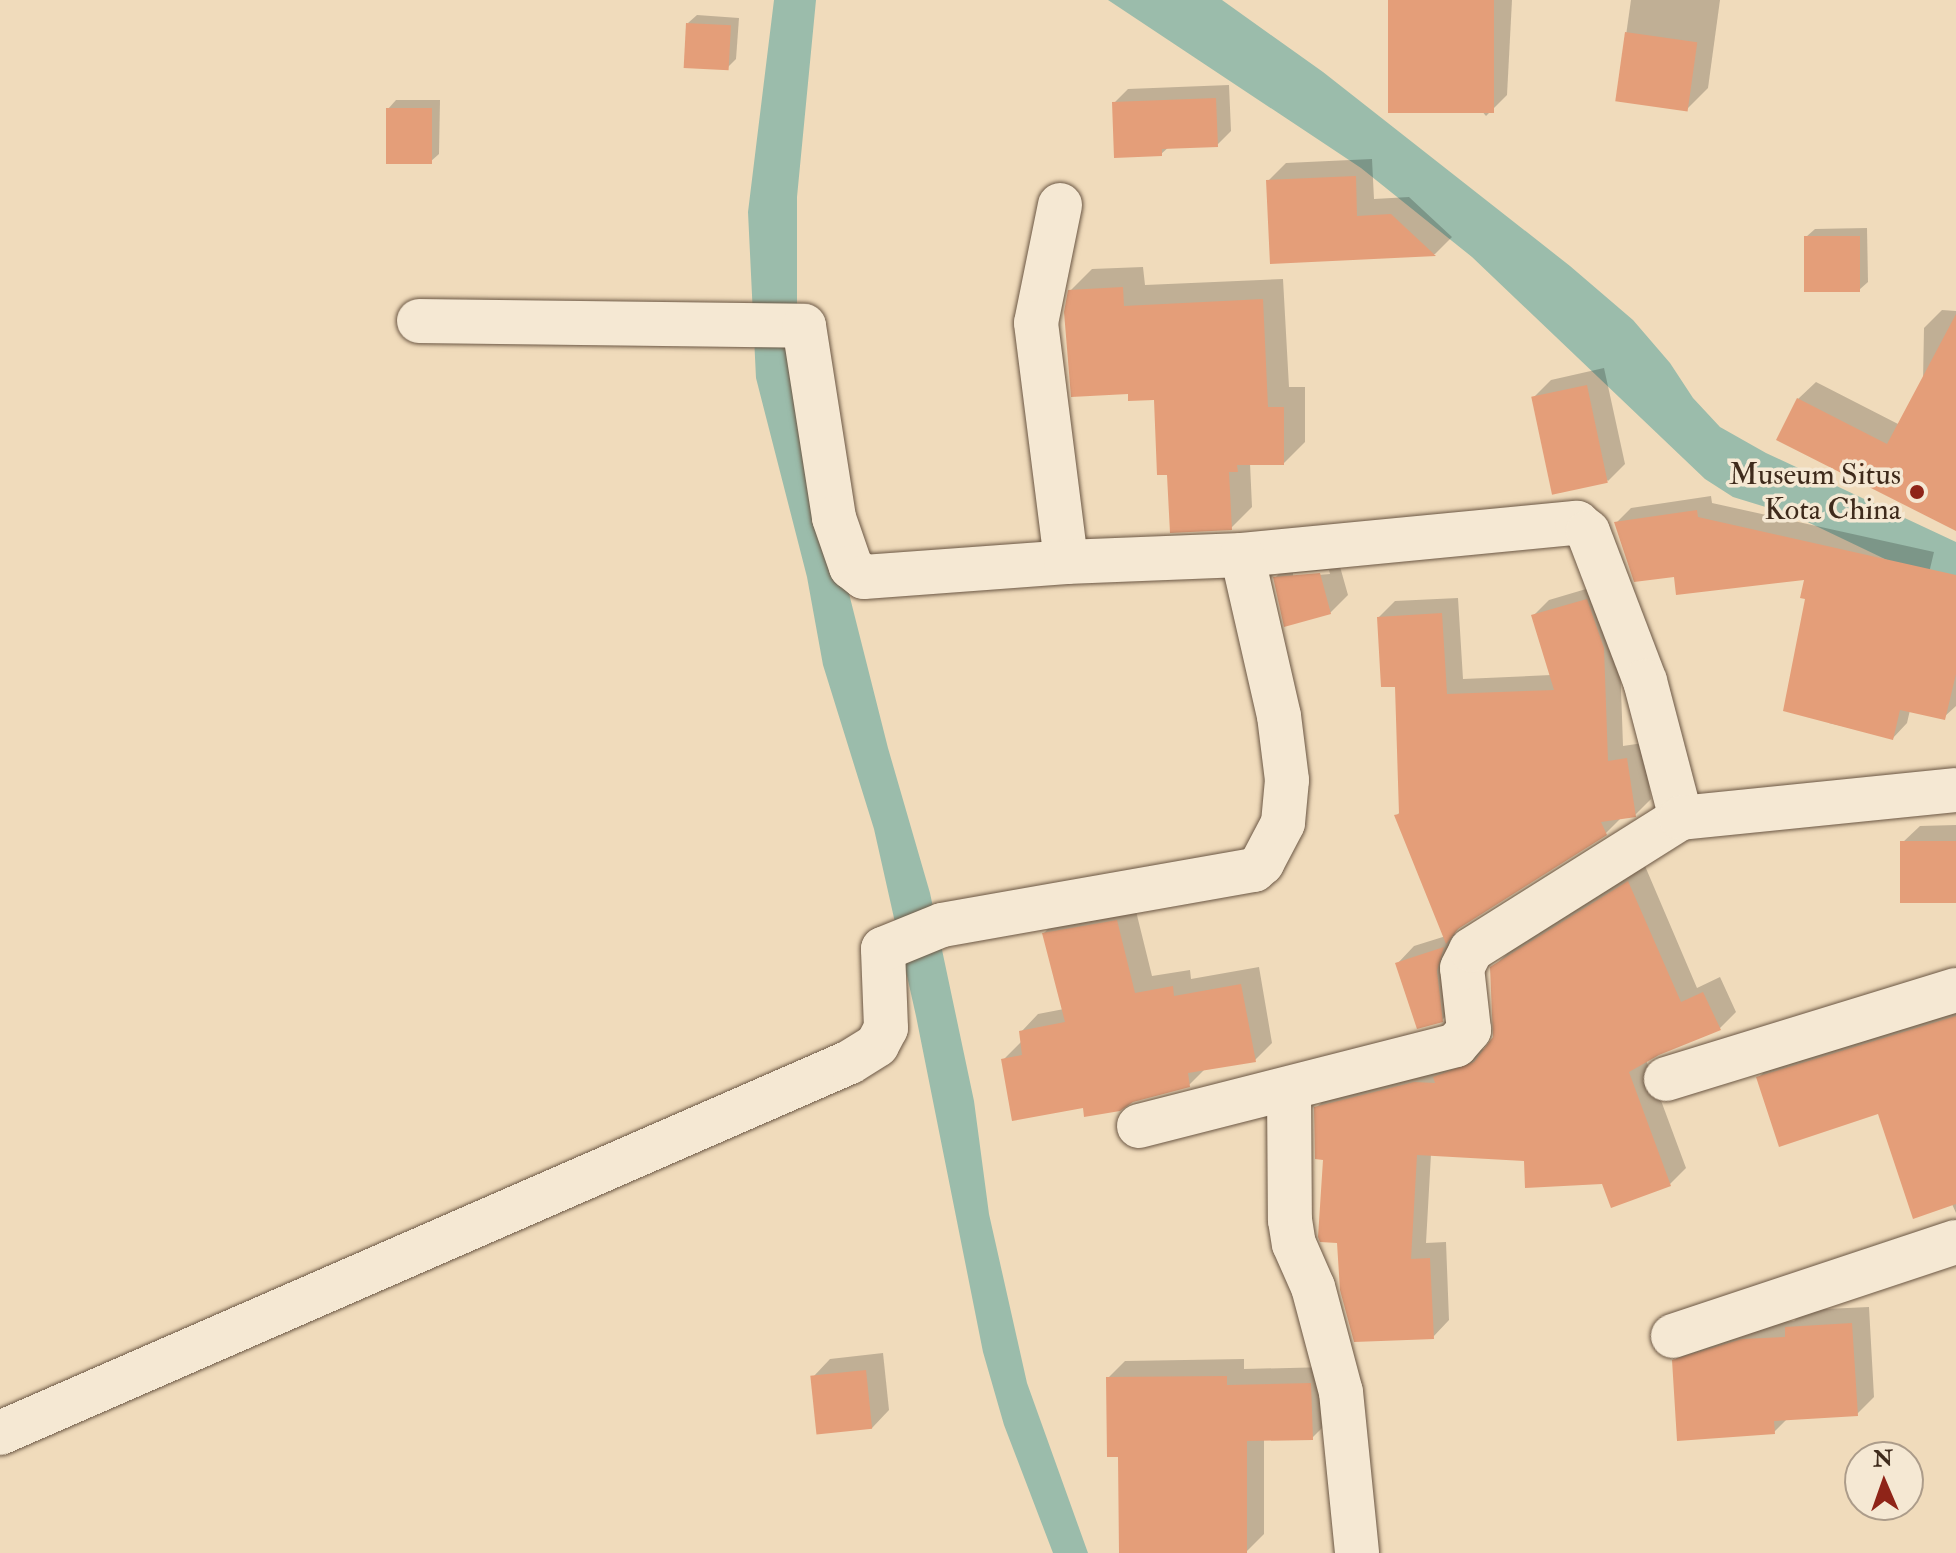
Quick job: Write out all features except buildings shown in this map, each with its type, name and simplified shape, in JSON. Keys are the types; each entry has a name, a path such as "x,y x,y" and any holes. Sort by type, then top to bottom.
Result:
{"street":[{"path":"1060,205 1036,323 1066,562"},
{"path":"419,321 804,326 834,518 844,552 857,573 874,577 1066,562 1242,555 1577,523 1588,532 1645,681 1681,818"},
{"path":"0,1433 850,1062 877,1045 886,1028 883,949 942,925 1235,876 1262,863 1283,823 1287,780 1279,716 1242,555"},
{"path":"1139,1126 1456,1045 1469,1030 1462,968 1471,950 1681,818 1956,790"},
{"path":"1666,1079 1956,990"},
{"path":"1289,1089 1294,1244 1313,1287 1341,1392 1357,1553"},
{"path":"1673,1336 1956,1242"}],"shaded area":[{"path":"774,0 816,0 797,197 797,372 810,439 888,748 930,893 974,1101 989,1214 1027,1383 1088,1553 1053,1553 1004,1425 983,1352 916,1016 874,829 823,665 807,577 756,378 748,212"},
{"path":"1108,0 1222,0 1323,72 1570,266 1633,320 1670,363 1693,398 1720,427 1766,453 1956,542 1956,593 1795,516 1733,497 1705,479 1472,257 1361,168"}],"place":[{"name":"Museum Situs Kota China","path":"1917,492"}]}
